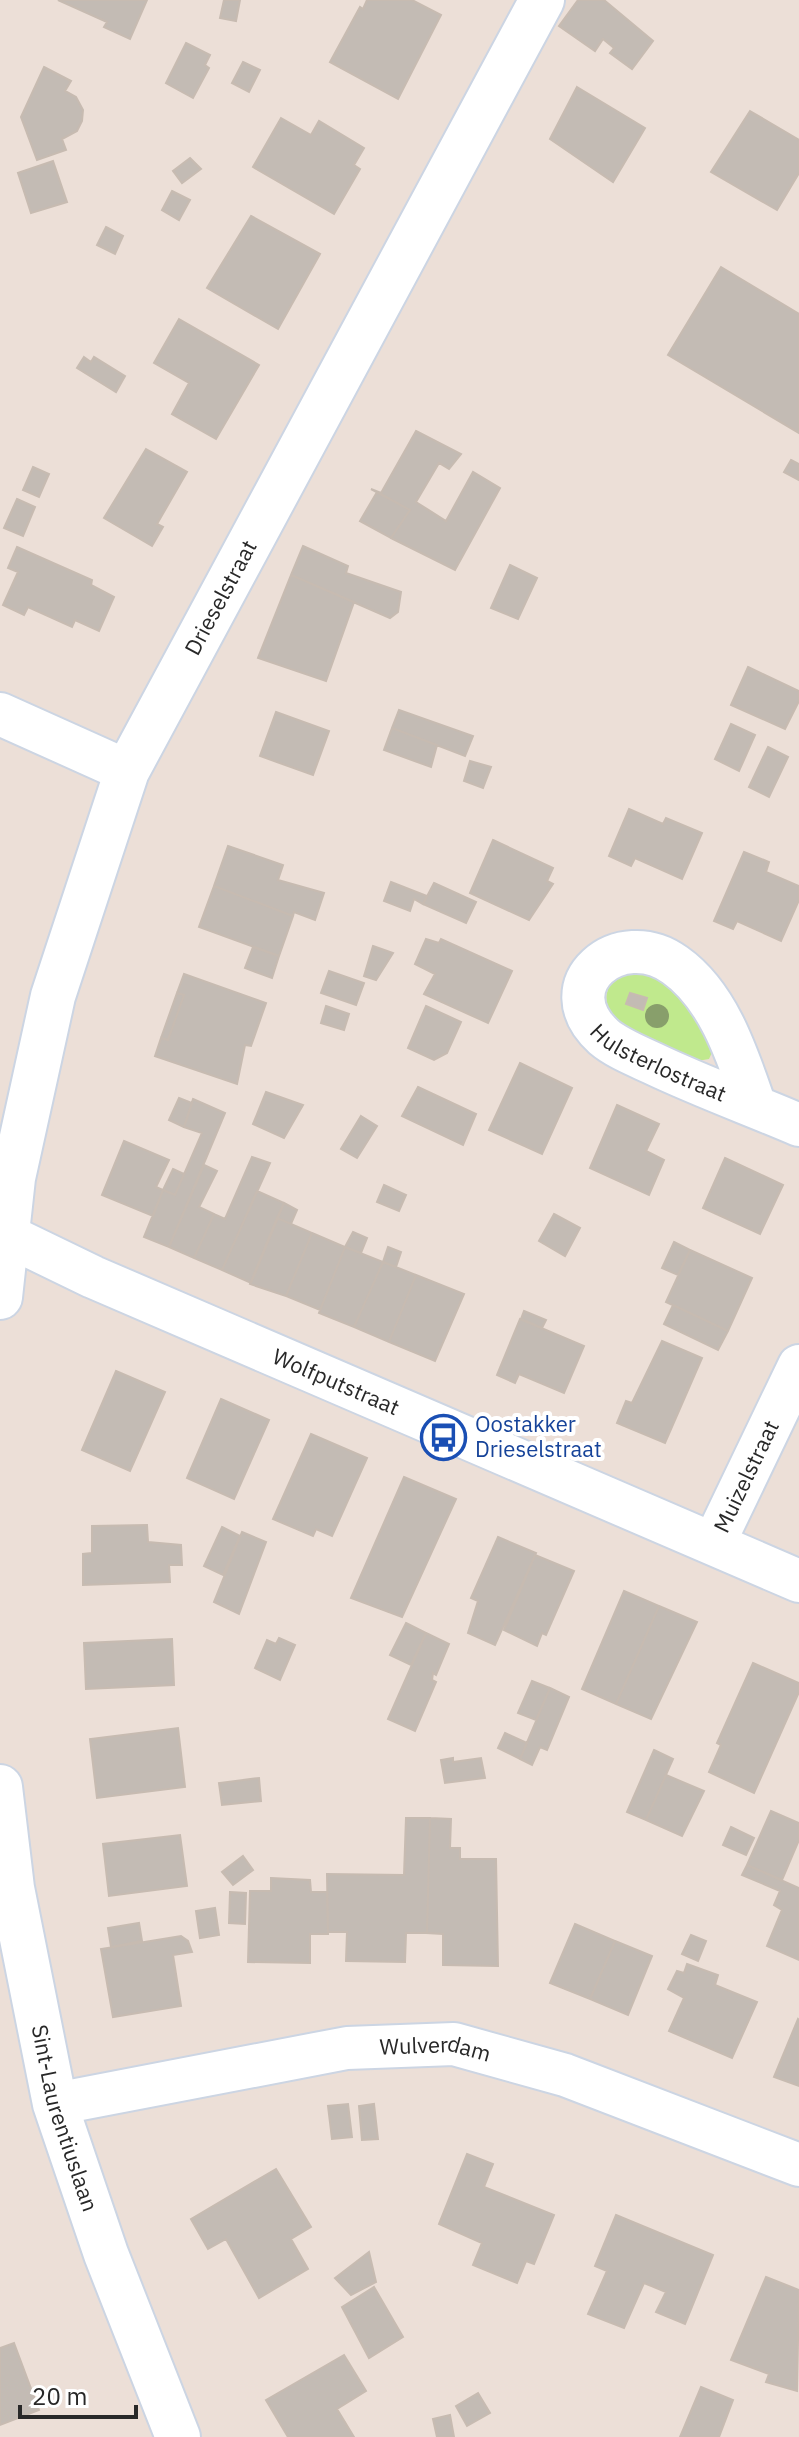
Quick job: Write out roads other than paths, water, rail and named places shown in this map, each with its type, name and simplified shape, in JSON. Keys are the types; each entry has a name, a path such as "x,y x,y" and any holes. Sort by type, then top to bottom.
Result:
{"street":[{"name":"Drieselstraat","path":"4,1233 53,996 127,771 542,0"},
{"path":"0,714 127,771"},
{"name":"Hulsterlostraat","path":"755,1106 799,1125"},
{"path":"0,1297 4,1233"},
{"name":"Wolfputstraat","path":"4,1233 93,1277 799,1581"},
{"name":"Muizelstraat","path":"714,1543 799,1366"},
{"name":"Sint-Laurentiuslaan","path":"0,1787 12,1888 55,2104 106,2254 178,2437"},
{"name":"Wulverdam","path":"55,2104 347,2048 454,2044 565,2075 799,2165"}],"place":[{"name":"Oostakker Drieselstraat","path":"444,1437"}]}
